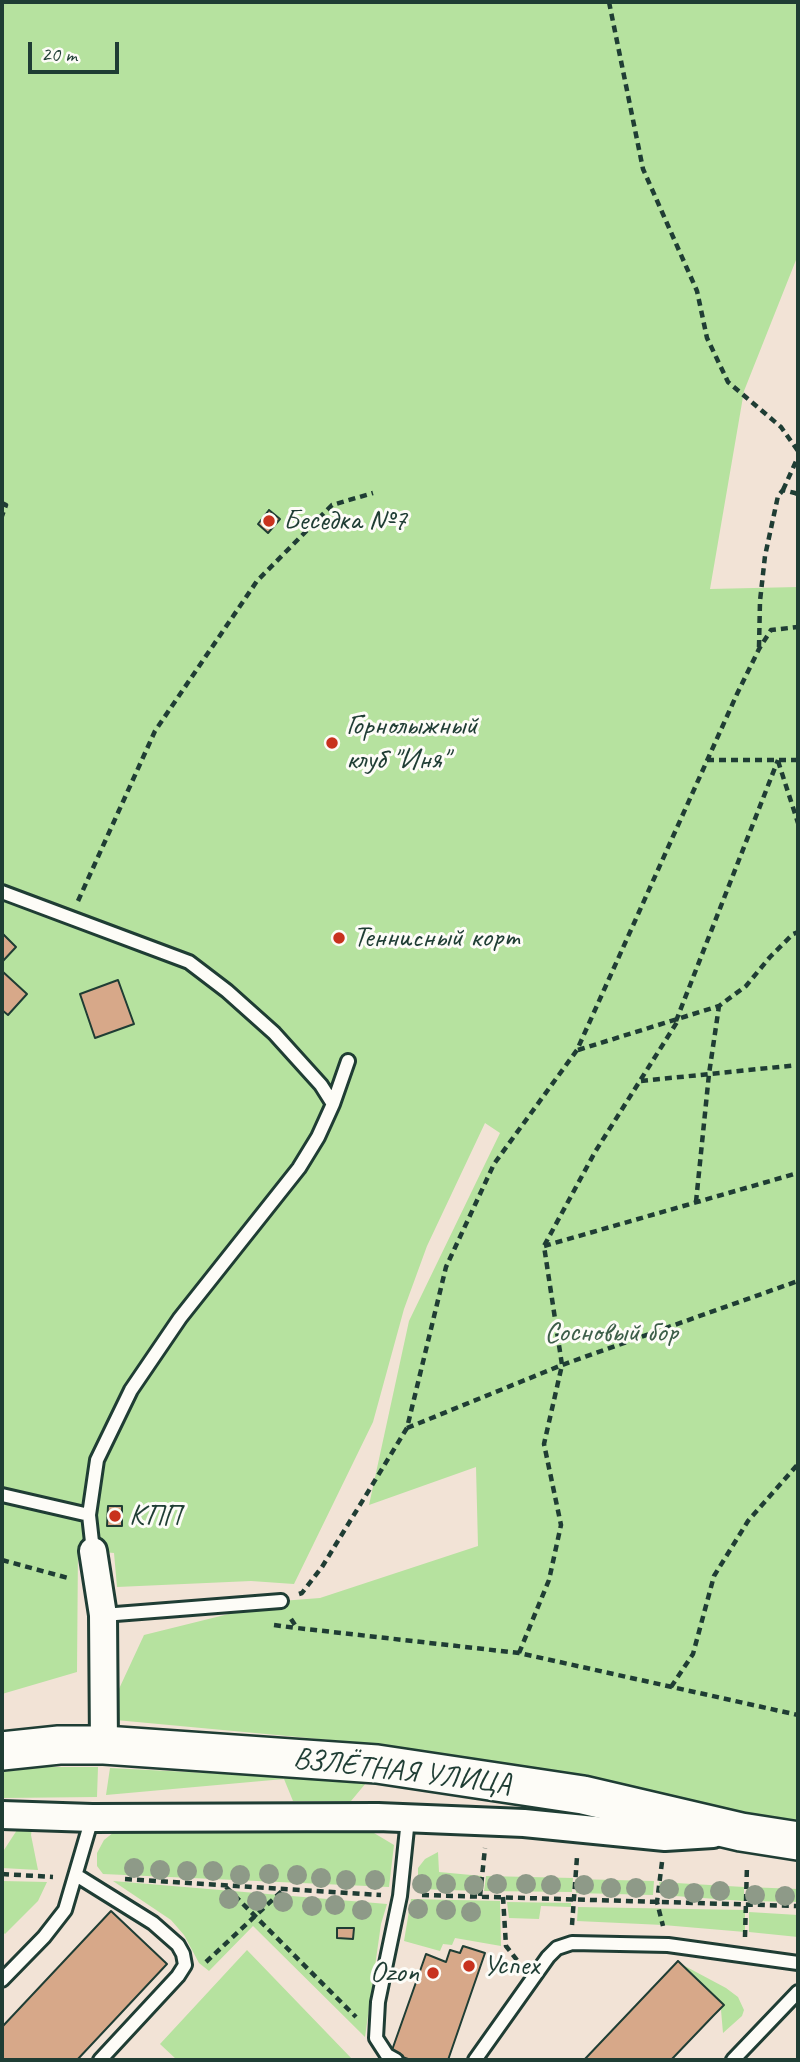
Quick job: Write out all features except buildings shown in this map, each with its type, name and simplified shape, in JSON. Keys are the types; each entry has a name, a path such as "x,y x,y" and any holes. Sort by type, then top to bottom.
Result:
{"main road":[{"name":"ВЗЛЁТНАЯ УЛИЦА","path":"2,1751 59,1745 104,1745 377,1764 583,1795 745,1832 798,1841"}],"street":[{"path":"93,1551 103,1615 104,1745"},
{"path":"2,1815 92,1818 378,1817 524,1824 665,1837 745,1832"}],"lane":[{"path":"2,892 189,962 274,1033 321,1085 333,1104"},
{"path":"93,1551 89,1515 97,1460 131,1391 180,1318 299,1168 333,1104 348,1061"},
{"path":"2,1494 89,1515"},
{"path":"103,1615 281,1601"},
{"path":"2,1980 44,1937 65,1910 92,1818"},
{"path":"396,2060 387,2055 376,2038 378,2002 400,1896 408,1819"},
{"path":"76,1875 153,1923 183,1954 185,1965 100,2060"},
{"path":"475,2060 557,1948 572,1943 668,1945 798,1963"},
{"path":"733,2060 798,1992"}],"path":[{"path":"610,2 643,170 697,291 707,338 729,382 781,427 798,451"},
{"path":"759,649 765,556 778,496 798,457"},
{"path":"783,490 798,495"},
{"path":"70,917 155,731 257,581 332,505 373,493"},
{"path":"2,503 6,505 2,516"},
{"path":"798,627 772,630 759,649 577,1050 494,1164 446,1267 407,1428 322,1567 302,1593 281,1601 297,1628 519,1653 798,1715"},
{"path":"707,760 798,760"},
{"path":"778,760 798,823"},
{"path":"673,1028 778,760"},
{"path":"577,1050 719,1006 746,986 770,957 798,932"},
{"path":"696,1202 719,1006"},
{"path":"519,1653 549,1580 561,1525 544,1444 562,1365 544,1246 595,1152 679,1018"},
{"path":"641,1081 798,1065"},
{"path":"544,1246 798,1172"},
{"path":"407,1428 562,1365 798,1281"},
{"path":"671,1687 693,1654 714,1576 748,1521 798,1464"},
{"path":"2,1560 49,1571 99,1588"},
{"path":"480,1896 488,1822"},
{"path":"572,1943 579,1830"},
{"path":"744,1955 745,1832"},
{"path":"657,1902 665,1837"},
{"path":"225,1885 376,2038"},
{"path":"182,1970 207,1962 285,1889"},
{"path":"503,1896 506,1946 532,1980"}],"green space":[{"name":"Горнолыжный клуб \"Иня\"","path":"2,2 798,2 798,255 744,391 710,589 798,587 798,1829 611,1800 362,1743 105,1719 144,1635 281,1601 320,1598 478,1546 476,1467 369,1505 409,1321 500,1133 485,1123 427,1246 404,1309 373,1422 294,1584 251,1581 117,1587 114,1553 78,1548 77,1672 2,1694"},
{"path":"43,1767 98,1767 97,1797 2,1798 2,1772"},
{"path":"110,1768 520,1789 366,1783 351,1801 293,1801 284,1779 106,1795"},
{"path":"32,1828 38,1870 2,1868 2,1850 17,1830"},
{"path":"114,1832 374,1833 394,1845 389,1887 103,1874 97,1866 97,1853 104,1840"},
{"path":"438,1852 439,1872 482,1876 479,1891 418,1889 418,1868 425,1859"},
{"path":"486,1876 573,1878 572,1892 484,1891"},
{"path":"575,1879 654,1881 653,1895 576,1893"},
{"path":"2,1881 47,1882 38,1901 5,1934 2,1931"},
{"path":"113,1881 387,1904 381,1924 365,2037 253,1926 209,1971 199,1963 184,1935 171,1920"},
{"path":"659,1882 744,1887 744,1901 661,1895"},
{"path":"746,1887 798,1889 798,1902 748,1901"},
{"path":"411,1899 500,1901 501,1946 455,1938 452,1945 443,1944 440,1951 404,1941"},
{"path":"507,1902 571,1903 571,1907 541,1906 539,1919 509,1918"},
{"path":"578,1907 745,1910 745,1932 577,1921"},
{"path":"749,1912 798,1915 798,1937 749,1932"},
{"path":"247,1950 353,2060 177,2060 160,2044"},
{"path":"681,1964 738,1997 744,2010 742,2016 723,2033 723,2004"}],"place":[{"name":"Беседка №7","path":"269,521"},
{"name":"Горнолыжный клуб \"Иня\"","path":"332,743"},
{"name":"Теннисный корт","path":"339,938"},
{"name":"КПП","path":"115,1516"},
{"name":"Успех","path":"469,1966"},
{"name":"Ozon","path":"433,1973"}],"park label":[{"name":"Сосновый бор","path":"611,1333"}]}
